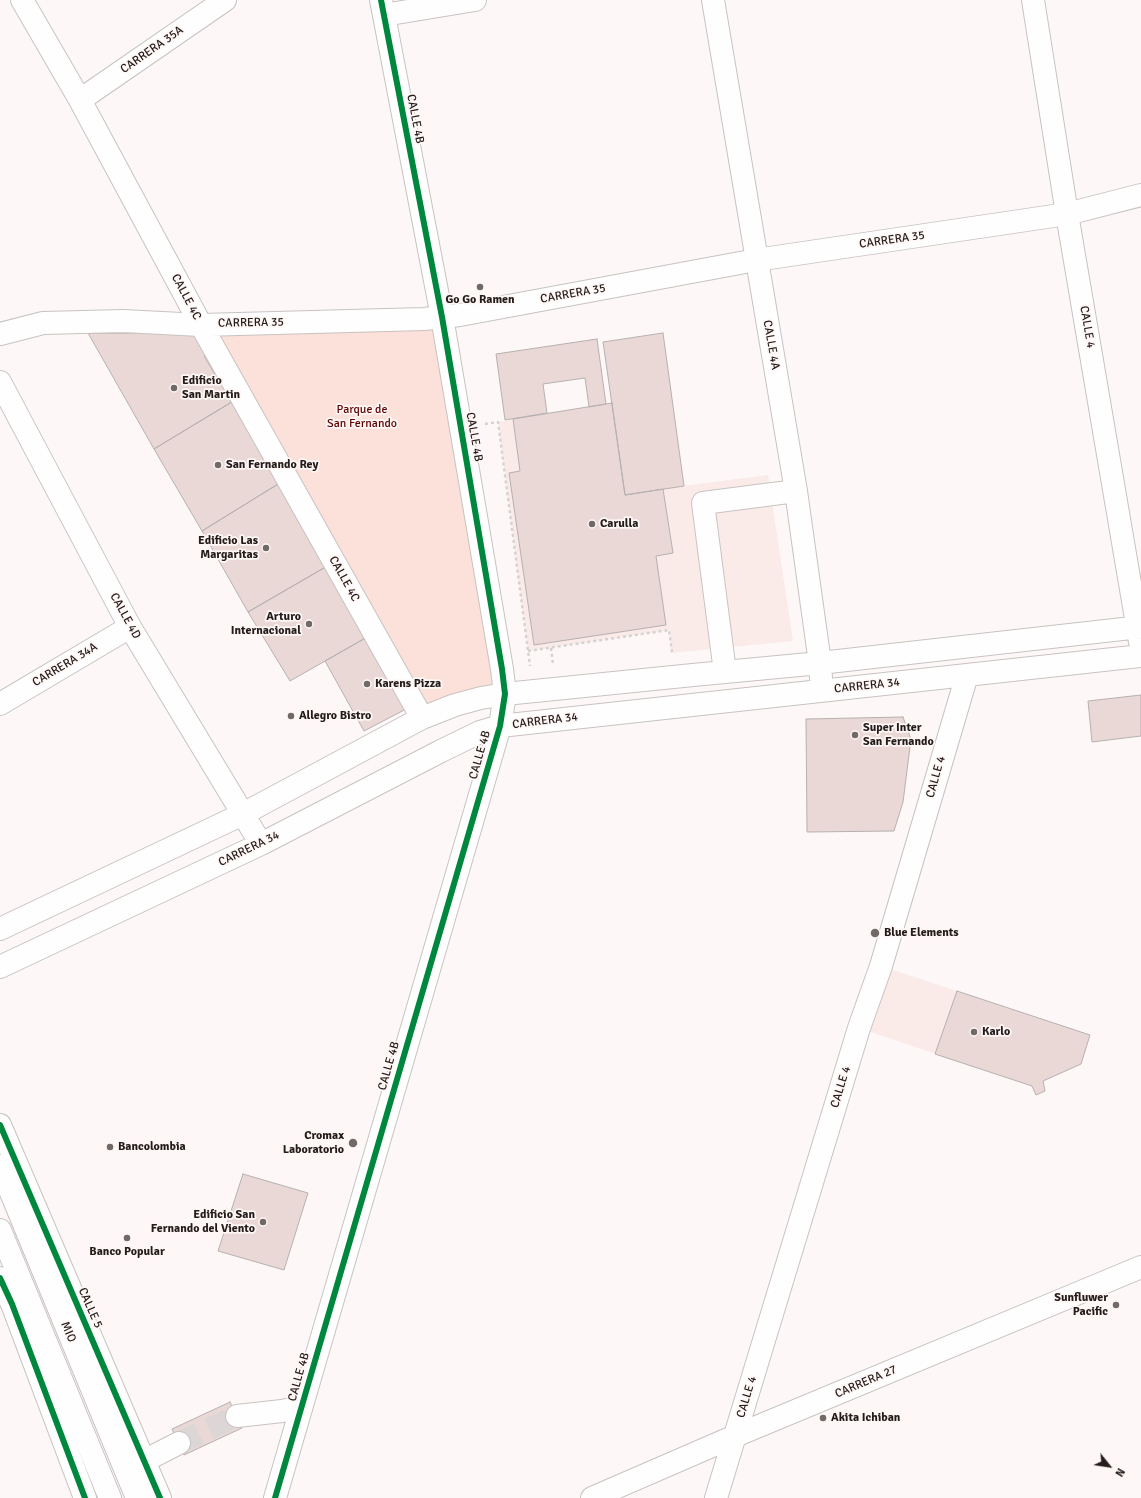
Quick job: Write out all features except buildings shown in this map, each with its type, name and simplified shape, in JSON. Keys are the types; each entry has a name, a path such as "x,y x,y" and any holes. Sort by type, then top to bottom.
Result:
{"street":[{"name":"CALLE 4C","path":"22,0 80,100 201,325 422,718"},
{"name":"CARRERA 35A","path":"80,100 225,0"},
{"path":"383,8 475,0"},
{"name":"CALLE 4A","path":"713,0 796,491 820,663 821,691"},
{"name":"CALLE 4","path":"1033,0 1067,214 1139,627 1141,655"},
{"name":"CALLE 4B","path":"275,1498 500,726 505,694 442,317 383,8"},
{"name":"CARRERA 35","path":"0,334 43,323 123,321 201,325 424,319 460,315 756,260 1067,214 1141,195"},
{"name":"CALLE 4D","path":"0,382 130,627 261,844"},
{"path":"725,672 703,503 796,491"},
{"name":"CARRERA 34A","path":"0,704 130,627"},
{"path":"0,929 243,814 422,718 455,705 481,698 505,694 820,663 1139,627"},
{"name":"CARRERA 34","path":"0,967 261,844 480,732 500,726 1141,655"},
{"name":"CALLE 4","path":"716,1498 859,1028 880,966 967,675"},
{"name":"CALLE 5","path":"0,1125 160,1498"},
{"name":"MIO","path":"0,1166 137,1498"},
{"name":"MIO","path":"0,1230 110,1498"},
{"name":"CARRERA 27","path":"592,1498 735,1436 1141,1267"},
{"path":"0,1278 6,1307 85,1498"},
{"path":"237,1416 282,1411 301,1407"},
{"path":"144,1461 179,1443"}],"path":[{"path":"498,422 530,666"},
{"path":"528,651 669,630"},
{"path":"546,665 553,664 551,648"}],"shaded area":[{"path":"612,403 666,488 768,475 793,641 671,653 669,630 528,651 498,422"},
{"name":"Karlo","path":"881,966 1090,1035 1081,1064 1043,1081 1045,1091 1036,1095 1031,1086 859,1028"}],"green space":[{"name":"Parque de San Fernando","path":"442,317 505,694 422,718 201,325"}],"tunnel":[{"path":"179,1443 237,1416"}],"cycle path":[{"path":"275,1498 500,726 505,694 442,317 381,0"},
{"path":"0,1125 160,1498"},
{"path":"0,1278 12,1304 85,1498"}],"place":[{"name":"Go Go Ramen","path":"480,287"},
{"name":"Edificio San Martin","path":"174,388"},
{"name":"San Fernando Rey","path":"218,465"},
{"name":"Carulla","path":"592,524"},
{"name":"Edificio Las Margaritas","path":"266,548"},
{"name":"Arturo Internacional","path":"309,624"},
{"name":"Karens Pizza","path":"367,684"},
{"name":"Allegro Bistro","path":"291,716"},
{"name":"Super Inter San Fernando","path":"855,735"},
{"name":"Blue Elements","path":"875,933"},
{"name":"Karlo","path":"974,1032"},
{"name":"Cromax Laboratorio","path":"353,1143"},
{"name":"Bancolombia","path":"110,1147"},
{"name":"Edificio San Fernando del Viento","path":"263,1222"},
{"name":"Banco Popular","path":"127,1238"},
{"name":"Sunfluwer Pacific","path":"1116,1305"},
{"name":"Akita Ichiban","path":"823,1418"}]}
